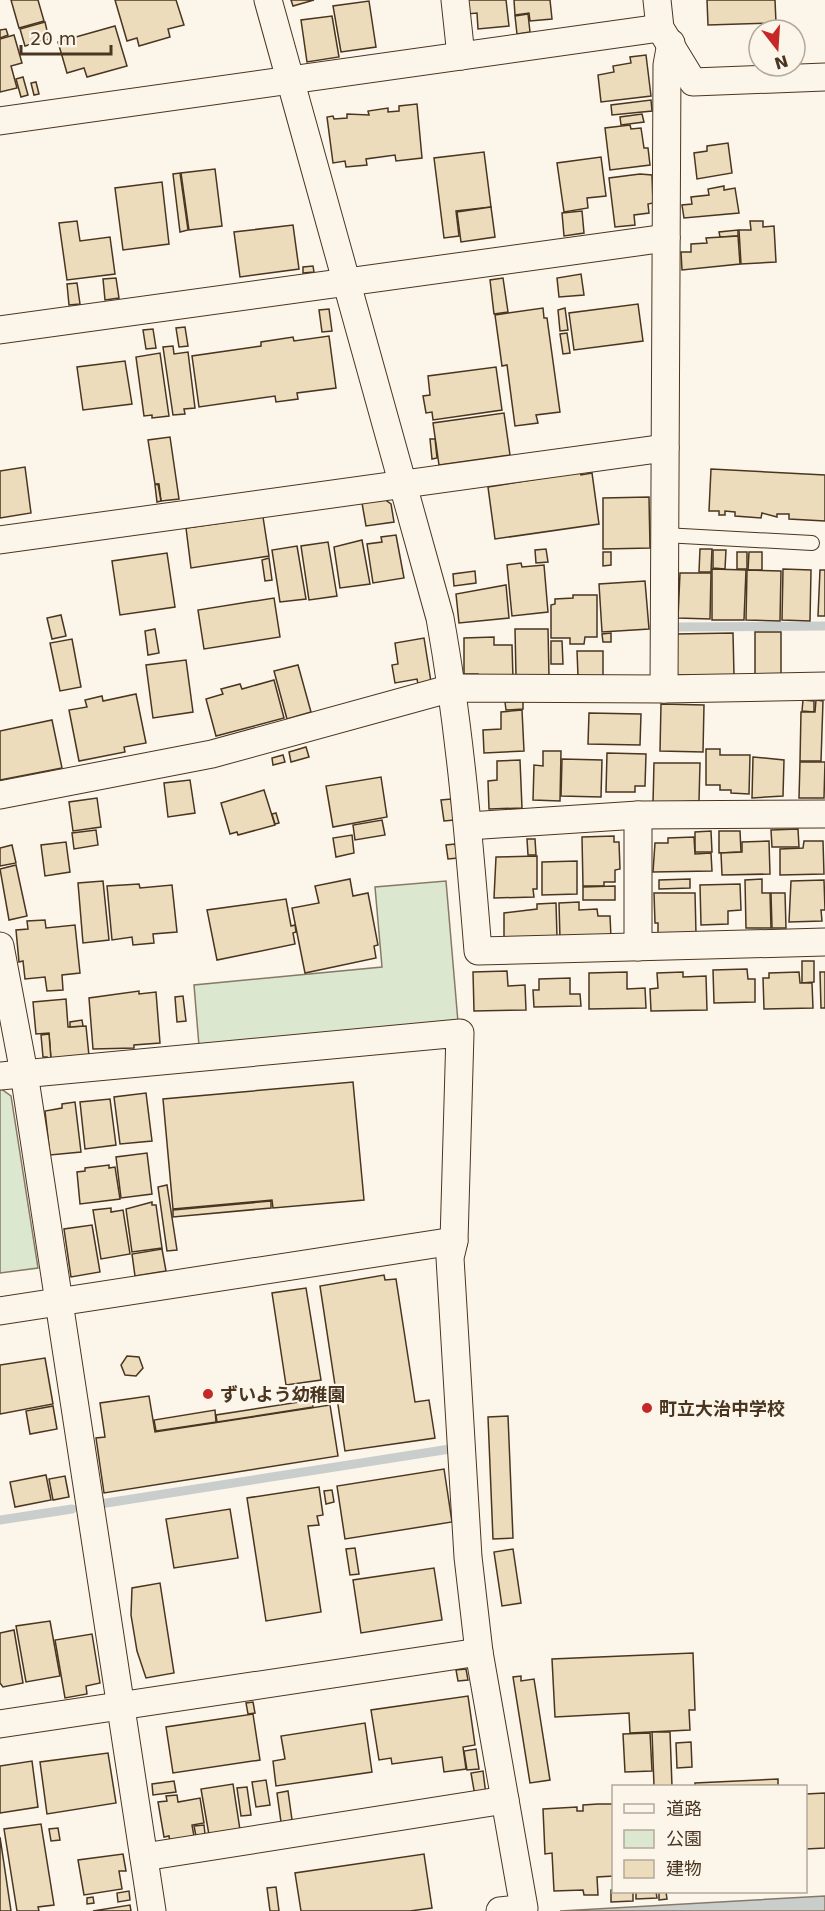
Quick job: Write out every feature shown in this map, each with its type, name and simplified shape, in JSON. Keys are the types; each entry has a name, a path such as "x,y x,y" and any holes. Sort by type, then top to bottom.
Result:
{"street":[{"path":"268,0 288,81 440,618 452,688 468,826 478,951 825,942"},
{"path":"455,0 461,56"},
{"path":"657,0 666,35 667,65 664,689"},
{"path":"0,122 461,56 666,35"},
{"path":"666,35 693,82 825,77"},
{"path":"0,330 666,238"},
{"path":"0,540 665,448"},
{"path":"0,795 212,754 452,688 664,689 825,686"},
{"path":"468,826 638,815 825,814"},
{"path":"638,815 638,947"},
{"path":"0,946 12,1075 58,1302 152,1911"},
{"path":"12,1075 460,1033 454,1241 450,1258 468,1557 479,1652 524,1908 500,1911"},
{"path":"0,1311 454,1241"},
{"path":"0,1724 479,1652"},
{"path":"144,1857 505,1800"}],"lane":[{"path":"664,535 812,543"}],"green space":[{"path":"446,881 458,1022 199,1046 194,985 382,967 375,887"},
{"path":"0,1088 11,1096 38,1268 0,1273"}],"shaded area":[{"path":"825,1896 825,1911 560,1911"}],"building":[{"path":"11,0 38,0 44,21 19,28"},
{"path":"115,0 176,0 184,25 168,29 170,37 139,46 137,38 127,41"},
{"path":"291,0 314,0 293,6"},
{"path":"466,0 506,0 509,26 478,29 477,13 467,14"},
{"path":"514,0 550,0 552,19 530,21 529,13 515,15"},
{"path":"707,0 775,0 776,18 747,18 747,24 708,25"},
{"path":"369,1 376,47 341,52 333,6"},
{"path":"528,14 530,32 517,34 515,16"},
{"path":"332,16 339,57 307,62 301,20"},
{"path":"45,22 49,39 25,46 20,29"},
{"path":"115,26 127,66 87,77 84,68 67,73 58,42"},
{"path":"6,29 8,35 0,38 0,30"},
{"path":"14,35 22,63 11,66 17,88 0,92 0,39"},
{"path":"646,55 651,96 601,102 598,75 614,72 613,66 631,63 630,57"},
{"path":"23,77 28,95 21,97 16,79"},
{"path":"36,82 39,94 34,95 31,83"},
{"path":"651,100 652,111 612,115 611,105"},
{"path":"417,104 422,158 396,161 395,155 366,159 367,165 346,167 345,161 333,163 327,117 333,116 334,119 347,118 347,114 369,115 368,111 388,108 388,112 399,111 399,106"},
{"path":"642,114 644,122 621,125 620,117"},
{"path":"630,125 631,129 641,128 644,148 648,148 650,165 610,170 605,128"},
{"path":"728,143 732,173 697,179 694,153 707,151 707,146"},
{"path":"484,152 491,207 456,211 459,236 444,238 434,158"},
{"path":"601,157 606,196 587,198 588,208 564,212 557,163"},
{"path":"215,169 222,226 189,230 181,173"},
{"path":"180,173 188,230 180,232 173,174"},
{"path":"640,174 652,175 653,203 648,204 649,213 634,215 635,225 615,227 609,178"},
{"path":"162,182 169,244 123,250 115,188"},
{"path":"724,186 724,190 735,188 739,213 684,218 682,205 692,204 691,197 709,195 708,189"},
{"path":"491,207 495,237 461,242 457,212"},
{"path":"582,211 584,233 564,236 562,213"},
{"path":"77,221 80,241 110,237 115,274 67,280 59,223"},
{"path":"750,221 763,221 763,227 774,226 776,262 741,264 739,230 751,230"},
{"path":"293,225 299,269 240,277 234,232"},
{"path":"738,230 738,236 720,237 719,232"},
{"path":"738,236 740,264 682,270 681,252 691,252 691,244 707,243 706,238"},
{"path":"313,266 314,272 303,273 303,267"},
{"path":"581,274 584,295 559,297 557,278"},
{"path":"116,278 119,298 105,300 103,279"},
{"path":"503,278 508,312 494,314 490,280"},
{"path":"77,283 80,304 69,305 67,284"},
{"path":"638,304 643,341 574,350 569,313"},
{"path":"543,308 544,318 547,318 560,412 536,415 538,423 515,426 507,365 502,366 495,315"},
{"path":"565,308 568,330 560,331 558,310"},
{"path":"329,309 332,331 322,332 319,310"},
{"path":"185,327 188,346 179,347 176,328"},
{"path":"153,329 156,348 146,349 143,330"},
{"path":"567,333 570,353 563,354 560,334"},
{"path":"329,336 336,388 297,393 298,399 276,402 275,396 199,407 192,356 261,346 261,342 293,337 294,341"},
{"path":"173,346 174,354 188,352 195,408 184,409 185,414 173,415 163,347"},
{"path":"160,353 169,416 152,418 152,415 144,416 136,357"},
{"path":"125,361 132,404 83,410 77,367"},
{"path":"496,367 502,410 433,420 432,412 426,413 423,396 430,395 428,376"},
{"path":"504,413 510,455 439,465 433,423"},
{"path":"170,437 179,499 161,501 159,484 155,484 148,440"},
{"path":"430,439 435,439 437,458 432,459"},
{"path":"25,467 31,513 0,518 0,471"},
{"path":"711,469 825,475 825,521 789,519 789,514 777,514 777,517 762,513 761,518 735,516 735,512 725,511 725,515 719,515 719,511 709,511"},
{"path":"580,472 581,475 592,473 599,524 495,539 488,487"},
{"path":"158,484 161,501 157,502 155,485"},
{"path":"649,497 650,548 603,549 603,498"},
{"path":"384,499 391,504 394,522 366,526 362,503"},
{"path":"263,517 269,556 191,568 186,528"},
{"path":"396,535 404,578 373,583 367,544 382,542 381,537"},
{"path":"362,540 370,584 340,588 334,547"},
{"path":"328,542 337,596 309,600 301,546"},
{"path":"297,546 306,599 280,602 272,550"},
{"path":"546,549 548,562 536,563 535,550"},
{"path":"700,549 712,549 711,572 699,572"},
{"path":"713,550 726,550 725,569 713,568"},
{"path":"603,552 611,552 611,565 603,566"},
{"path":"737,552 747,552 747,569 737,569"},
{"path":"749,552 762,552 762,570 748,570"},
{"path":"167,553 175,607 120,615 112,561"},
{"path":"269,558 272,580 265,581 262,560"},
{"path":"521,563 522,567 544,565 548,612 512,616 507,565"},
{"path":"712,569 746,570 744,620 712,620"},
{"path":"783,569 811,570 810,621 782,620"},
{"path":"747,570 781,571 780,621 746,620"},
{"path":"820,570 825,570 825,616 818,616"},
{"path":"475,571 476,583 454,586 453,574"},
{"path":"680,573 711,573 710,619 678,618"},
{"path":"645,581 649,629 602,632 599,584"},
{"path":"506,585 509,618 459,623 456,594"},
{"path":"573,595 597,595 597,637 585,637 584,644 570,644 570,638 551,638 551,605 555,604 555,599 573,598"},
{"path":"274,598 280,637 204,649 198,610"},
{"path":"61,615 66,636 52,639 47,618"},
{"path":"155,629 159,653 148,655 145,631"},
{"path":"515,629 548,629 549,676 516,676"},
{"path":"755,632 781,632 781,677 755,677"},
{"path":"611,633 611,642 603,642 602,634"},
{"path":"733,633 734,675 676,675 675,634"},
{"path":"494,637 494,645 512,645 513,679 464,674 464,638"},
{"path":"424,638 431,682 418,684 417,679 395,683 392,665 398,664 395,643"},
{"path":"72,639 81,687 60,691 50,643"},
{"path":"551,641 562,641 563,664 551,664"},
{"path":"577,651 603,651 603,676 578,676"},
{"path":"186,660 193,712 153,718 146,665"},
{"path":"298,665 311,712 287,719 274,671"},
{"path":"274,680 284,718 216,736 206,699 223,694 221,689 240,684 242,689"},
{"path":"136,694 146,743 124,747 125,752 79,761 69,710 87,707 85,700 102,696 103,701"},
{"path":"803,700 814,701 814,712 802,711"},
{"path":"816,700 823,701 821,761 800,761 801,712 815,712"},
{"path":"523,701 523,709 506,710 505,702"},
{"path":"661,704 704,705 703,752 660,751"},
{"path":"522,710 524,751 484,753 483,730 501,729 501,712"},
{"path":"589,713 641,714 640,745 588,744"},
{"path":"52,720 62,768 0,780 0,731"},
{"path":"306,747 309,757 291,762 289,752"},
{"path":"706,749 720,749 720,755 750,755 749,794 720,790 720,785 706,785"},
{"path":"543,751 561,751 560,801 533,800 534,765 543,766"},
{"path":"607,753 646,754 645,786 635,786 635,792 606,792"},
{"path":"283,755 285,762 273,765 272,758"},
{"path":"753,757 784,760 783,796 752,798"},
{"path":"562,759 602,760 601,797 561,796"},
{"path":"520,760 522,808 489,809 488,781 497,780 497,761"},
{"path":"800,762 825,762 824,798 799,798"},
{"path":"654,763 700,763 699,801 653,803"},
{"path":"381,777 387,817 333,827 326,786"},
{"path":"190,780 195,813 168,817 164,783"},
{"path":"264,790 275,825 238,835 237,832 230,834 221,803"},
{"path":"97,798 101,827 73,831 69,802"},
{"path":"451,799 454,820 444,821 441,800"},
{"path":"276,813 279,823 275,824 272,814"},
{"path":"382,820 385,835 355,840 353,825"},
{"path":"798,829 799,847 772,847 771,830"},
{"path":"96,830 98,845 74,849 72,833"},
{"path":"711,831 712,852 695,852 695,832"},
{"path":"719,831 740,831 741,852 719,853"},
{"path":"352,835 354,853 336,857 333,838"},
{"path":"614,836 614,842 619,842 620,869 615,870 615,882 604,882 604,886 583,886 582,837"},
{"path":"694,837 695,854 711,853 712,871 653,872 655,843 668,843 668,838"},
{"path":"527,839 535,839 536,855 528,855"},
{"path":"769,841 770,874 722,875 721,853 742,852 742,842"},
{"path":"804,841 823,841 824,874 780,875 780,849 803,848"},
{"path":"66,842 70,872 45,876 41,845"},
{"path":"455,844 458,858 448,859 446,845"},
{"path":"12,845 16,863 0,866 0,848"},
{"path":"537,856 537,889 533,889 534,897 494,898 496,857"},
{"path":"577,861 577,894 542,895 542,862"},
{"path":"16,865 27,916 9,920 0,869"},
{"path":"350,879 353,896 368,893 378,945 374,946 376,958 305,973 292,908 319,903 315,886"},
{"path":"690,879 690,888 659,889 659,880"},
{"path":"762,879 762,893 770,893 771,928 746,928 745,880"},
{"path":"824,880 825,910 821,910 822,921 789,922 791,881"},
{"path":"103,881 109,940 83,943 78,883"},
{"path":"139,884 140,888 172,885 177,932 153,934 154,943 133,945 132,937 112,940 107,886"},
{"path":"740,884 741,910 728,911 728,924 701,925 700,885"},
{"path":"615,886 615,900 583,900 583,887"},
{"path":"654,893 695,893 696,934 658,935 658,923 655,923"},
{"path":"771,893 785,893 786,928 772,928"},
{"path":"286,899 291,926 295,925 296,932 293,933 295,944 217,960 207,910"},
{"path":"579,902 579,910 597,909 598,916 610,916 611,938 560,939 559,903"},
{"path":"556,903 557,937 504,939 504,913 537,909 537,904"},
{"path":"45,920 46,928 75,925 80,973 62,975 63,990 47,991 45,977 25,979 23,961 19,962 16,930 28,929 27,921"},
{"path":"802,961 814,961 814,982 802,983"},
{"path":"747,969 748,979 755,979 755,1002 714,1003 713,970"},
{"path":"507,971 508,986 525,985 526,1010 474,1011 473,972"},
{"path":"627,972 627,989 645,988 646,1008 589,1009 589,973"},
{"path":"683,972 683,977 706,976 707,1010 651,1011 650,989 658,988 657,973"},
{"path":"799,972 800,983 812,983 813,1008 764,1009 763,978 769,978 769,973"},
{"path":"820,972 825,972 825,1008 821,1008"},
{"path":"570,978 570,994 580,994 581,1006 534,1007 533,990 539,990 539,979"},
{"path":"139,991 139,994 156,992 160,1043 134,1045 134,1048 93,1049 89,998"},
{"path":"183,996 186,1021 177,1022 175,997"},
{"path":"66,999 68,1027 86,1026 89,1056 51,1060 49,1033 36,1034 33,1002"},
{"path":"82,1020 83,1026 70,1027 70,1022"},
{"path":"49,1034 51,1059 47,1060 47,1057 43,1057 41,1035"},
{"path":"353,1082 364,1200 273,1208 272,1200 173,1209 163,1099"},
{"path":"146,1093 152,1141 120,1144 114,1097"},
{"path":"110,1099 116,1145 85,1149 80,1102"},
{"path":"75,1102 81,1152 50,1155 45,1111 62,1108 62,1104"},
{"path":"147,1153 152,1194 121,1198 116,1157"},
{"path":"109,1165 109,1168 115,1167 120,1199 80,1204 77,1172 85,1171 85,1168"},
{"path":"167,1185 177,1250 167,1251 158,1187"},
{"path":"271,1201 271,1208 173,1217 173,1210"},
{"path":"152,1202 152,1205 156,1205 162,1248 132,1252 126,1209"},
{"path":"111,1208 111,1212 123,1210 130,1254 101,1259 93,1210"},
{"path":"92,1225 100,1272 71,1277 64,1229"},
{"path":"162,1249 166,1271 135,1276 132,1254"},
{"path":"384,1275 385,1280 396,1279 415,1402 429,1400 435,1438 345,1451 320,1286"},
{"path":"306,1288 321,1380 286,1385 272,1293"},
{"path":"127,1356 139,1357 143,1368 136,1376 125,1375 121,1365"},
{"path":"45,1358 53,1404 0,1414 0,1365"},
{"path":"149,1396 155,1432 330,1405 338,1456 104,1493 96,1438 105,1437 100,1403"},
{"path":"312,1400 313,1407 217,1422 216,1415"},
{"path":"53,1406 57,1429 30,1434 26,1411"},
{"path":"215,1410 216,1422 156,1431 154,1420"},
{"path":"508,1416 513,1538 493,1539 488,1417"},
{"path":"444,1469 452,1522 345,1539 337,1486"},
{"path":"46,1475 51,1500 15,1507 10,1482"},
{"path":"65,1476 69,1497 53,1500 49,1479"},
{"path":"319,1487 323,1515 317,1516 319,1525 308,1526 321,1612 266,1621 247,1498"},
{"path":"332,1490 334,1502 326,1504 324,1491"},
{"path":"230,1509 238,1558 174,1568 166,1519"},
{"path":"355,1548 359,1574 350,1575 346,1549"},
{"path":"513,1549 521,1603 502,1606 494,1552"},
{"path":"434,1568 442,1620 361,1633 353,1580"},
{"path":"160,1583 174,1673 146,1678 137,1651 131,1615 132,1588"},
{"path":"50,1621 60,1676 26,1682 16,1626"},
{"path":"14,1630 23,1683 3,1687 0,1683 0,1633"},
{"path":"92,1634 100,1683 86,1686 87,1694 65,1698 55,1640"},
{"path":"693,1653 695,1710 689,1710 690,1730 630,1733 629,1713 555,1717 552,1659"},
{"path":"466,1669 468,1680 458,1681 456,1670"},
{"path":"521,1676 521,1681 534,1679 550,1780 530,1783 513,1677"},
{"path":"468,1696 475,1745 463,1747 466,1769 444,1772 442,1757 392,1764 391,1758 379,1760 371,1710"},
{"path":"253,1702 255,1713 248,1714 246,1703"},
{"path":"253,1714 260,1760 173,1773 166,1727"},
{"path":"365,1723 372,1772 276,1786 273,1761 285,1759 281,1736"},
{"path":"652,1732 670,1732 672,1785 654,1785"},
{"path":"650,1733 652,1771 625,1772 623,1734"},
{"path":"691,1742 692,1767 677,1768 676,1743"},
{"path":"476,1749 479,1769 467,1770 464,1751"},
{"path":"108,1753 116,1803 47,1814 40,1762"},
{"path":"32,1761 38,1807 0,1813 0,1766"},
{"path":"483,1771 486,1795 475,1796 471,1773"},
{"path":"778,1779 778,1785 695,1785 695,1783"},
{"path":"266,1780 270,1805 256,1807 252,1782"},
{"path":"174,1781 176,1792 153,1795 152,1784"},
{"path":"233,1784 240,1830 209,1835 201,1789"},
{"path":"247,1787 251,1815 241,1816 237,1788"},
{"path":"288,1791 292,1820 281,1822 277,1793"},
{"path":"825,1793 825,1848 807,1849 807,1794"},
{"path":"177,1795 178,1802 200,1798 204,1823 192,1825 194,1836 170,1843 169,1836 164,1837 158,1802 167,1801 166,1796"},
{"path":"612,1804 612,1876 597,1877 598,1895 584,1895 583,1890 554,1891 552,1853 545,1854 543,1809 577,1807 577,1811 583,1811 583,1805"},
{"path":"41,1824 54,1905 38,1907 39,1911 17,1911 4,1829"},
{"path":"204,1825 205,1834 196,1836 194,1826"},
{"path":"58,1828 60,1840 51,1841 49,1829"},
{"path":"0,1837 11,1911 0,1911"},
{"path":"123,1854 126,1871 119,1871 122,1889 84,1895 78,1860"},
{"path":"424,1854 432,1908 410,1911 301,1911 295,1873"},
{"path":"276,1887 279,1911 270,1911 267,1888"},
{"path":"611,1890 612,1893 633,1893 633,1901 611,1902"},
{"path":"129,1891 130,1900 118,1902 117,1893"},
{"path":"636,1893 656,1893 657,1898 636,1899"},
{"path":"659,1893 666,1893 667,1899 659,1900"},
{"path":"93,1897 94,1903 87,1904 87,1898"},
{"path":"130,1905 131,1911 93,1911"}],"waterway":[{"path":"678,627 825,626"},
{"path":"100,1504 450,1449"},
{"path":"0,1520 72,1509"}],"place":[{"name":"ずいよう幼稚園","path":"208,1394"},
{"name":"町立大治中学校","path":"647,1408"}]}
